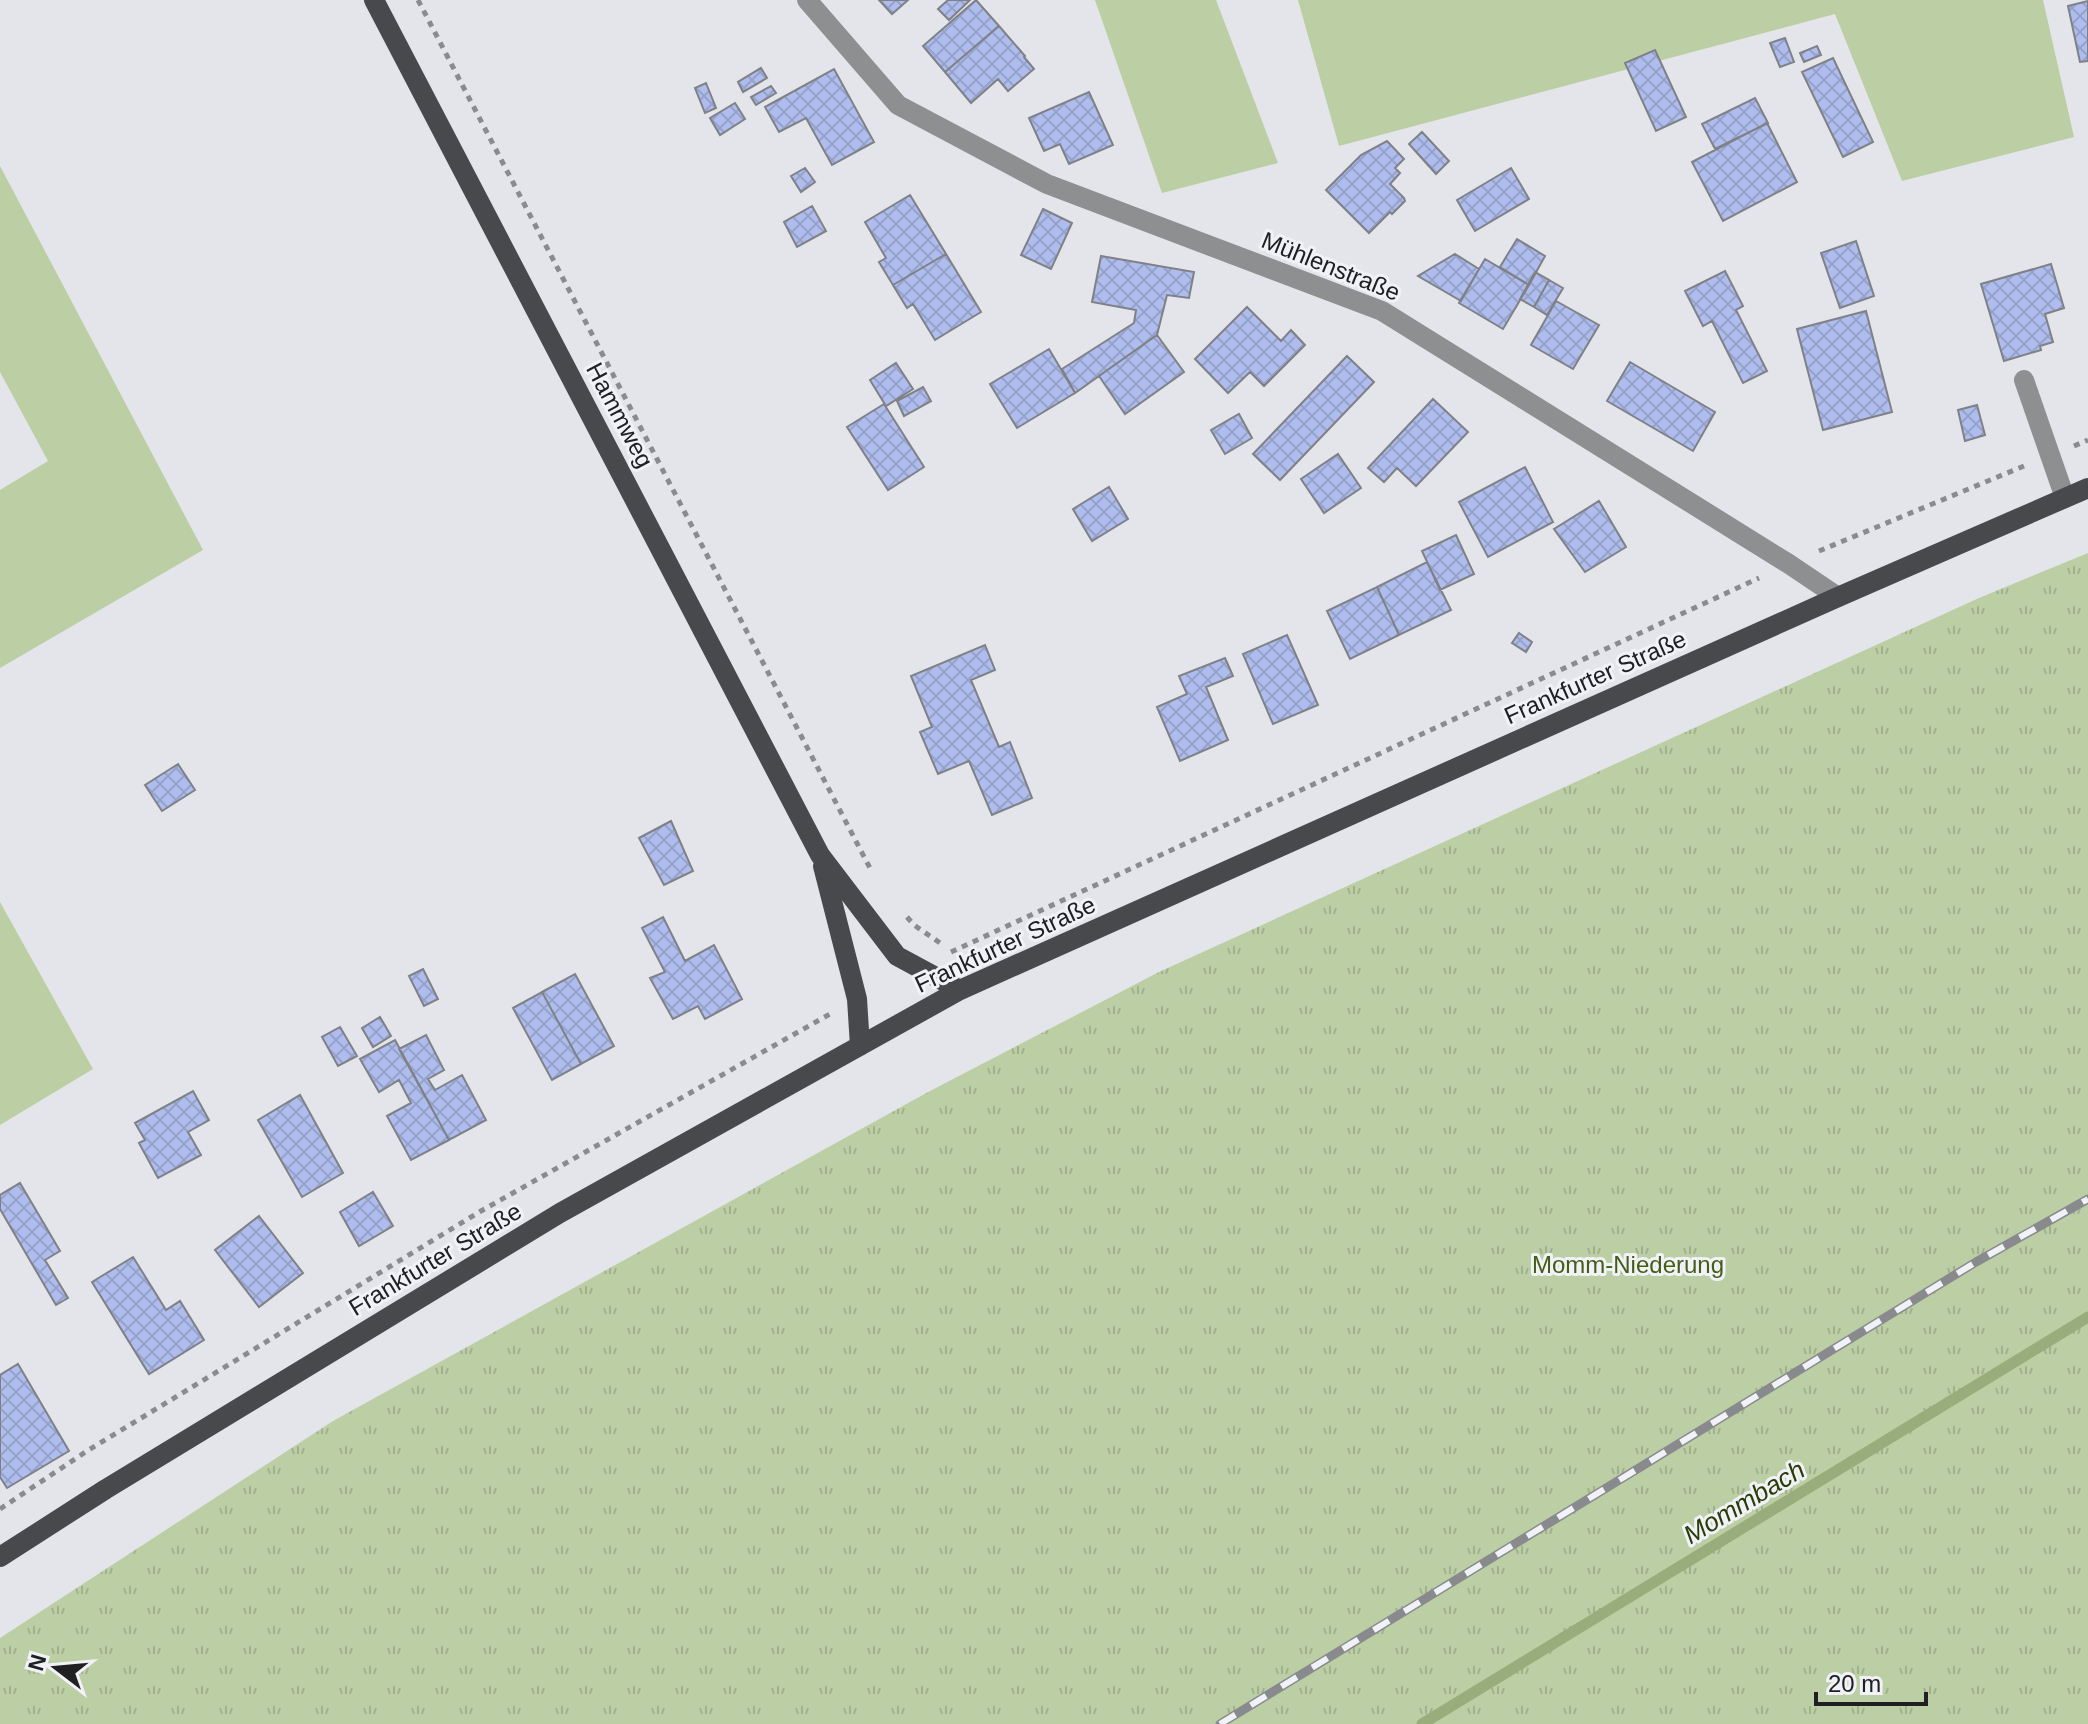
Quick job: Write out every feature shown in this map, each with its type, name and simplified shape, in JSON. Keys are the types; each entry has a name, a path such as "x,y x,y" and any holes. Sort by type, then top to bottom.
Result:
{"main road":[{"name":"Hammweg","path":"374,0 820,855 897,956 960,990"},
{"name":"Frankfurter Straße","path":"0,1557 106,1489 560,1213 960,990 2088,488"},
{"name":"Hammweg","path":"820,855 857,999 860,1046"}],"street":[{"name":"Mühlenstraße","path":"807,0 898,105 1047,184 1382,311 1838,597"},
{"path":"2024,380 2065,498"}],"path":[{"path":"418,0 875,878"},
{"path":"919,968 1789,564 2088,440"},
{"path":"904,914 914,925 953,952"},
{"path":"0,1509 87,1451 481,1211 857,999"}],"green space":[{"path":"1095,0 1216,0 1278,163 1162,193"},
{"path":"1298,0 2043,0 2074,137 1902,181 1835,14 1339,146"},
{"path":"0,166 203,550 0,668 0,490 48,461 0,372"},
{"name":"Momm-Niederung","path":"2088,553 2088,1724 0,1724 0,1638 333,1421 930,1091 1159,972 1979,598"},
{"path":"0,902 93,1069 0,1125"}],"building":[{"path":"879,0 908,0 892,14"},
{"path":"948,0 970,0 949,20 938,9"},
{"path":"976,0 999,26 945,72 923,46"},
{"path":"2088,1 2088,61 2080,62 2068,6"},
{"path":"999,26 1034,69 1008,91 998,79 971,103 945,72"},
{"path":"1785,38 1794,62 1780,67 1770,43"},
{"path":"1817,46 1821,55 1804,62 1800,53"},
{"path":"1655,50 1686,117 1656,131 1625,63"},
{"path":"1833,58 1873,142 1843,157 1802,72"},
{"path":"761,68 767,78 743,92 738,82"},
{"path":"834,69 874,142 832,165 806,118 779,132 765,107"},
{"path":"706,83 716,108 705,113 695,88"},
{"path":"771,86 776,93 756,105 751,97"},
{"path":"1089,92 1113,145 1069,164 1060,144 1044,151 1029,118"},
{"path":"1755,98 1768,123 1715,149 1702,124"},
{"path":"735,103 745,119 720,135 710,118"},
{"path":"1767,123 1797,182 1723,221 1692,162"},
{"path":"1422,132 1449,161 1436,174 1409,144"},
{"path":"1387,141 1404,159 1395,168 1400,173 1390,184 1405,201 1369,233 1326,190 1361,155"},
{"path":"805,168 815,182 801,192 791,176"},
{"path":"1511,168 1529,199 1475,231 1457,200"},
{"path":"910,195 946,254 893,285 879,262 886,258 865,222"},
{"path":"812,206 826,231 797,247 784,222"},
{"path":"1043,209 1072,223 1051,269 1021,255"},
{"path":"1517,239 1545,256 1529,285 1500,267"},
{"path":"1856,241 1874,296 1840,308 1821,253"},
{"path":"946,254 981,312 935,340 913,304 907,308 893,285"},
{"path":"1455,254 1479,269 1461,301 1418,276"},
{"path":"1101,256 1194,272 1189,298 1167,295 1157,335 1075,393 1062,369 1134,323 1136,310 1092,302"},
{"path":"1485,259 1529,285 1503,329 1459,303"},
{"path":"2051,264 2064,308 2045,314 2053,342 2040,346 2041,350 2004,361 1981,284"},
{"path":"1725,271 1743,306 1736,310 1767,371 1743,383 1712,321 1703,326 1685,291"},
{"path":"1535,272 1549,280 1534,307 1520,299"},
{"path":"1549,280 1563,288 1547,315 1534,307"},
{"path":"1556,301 1599,325 1573,369 1531,345"},
{"path":"1247,307 1281,341 1291,330 1305,345 1264,386 1250,372 1228,393 1195,359"},
{"path":"1866,311 1892,412 1823,430 1797,329"},
{"path":"1157,335 1184,372 1125,414 1099,376"},
{"path":"1049,349 1075,393 1017,428 990,384"},
{"path":"1347,356 1374,382 1280,480 1253,454"},
{"path":"1630,362 1715,412 1693,451 1607,401"},
{"path":"896,363 913,389 886,406 870,380"},
{"path":"923,387 931,401 904,416 897,401"},
{"path":"1433,399 1468,432 1416,486 1397,468 1384,482 1368,468"},
{"path":"884,404 924,467 888,490 847,427"},
{"path":"1977,405 1985,435 1965,441 1958,410"},
{"path":"1239,414 1252,438 1225,454 1211,430"},
{"path":"1338,454 1361,488 1324,513 1301,479"},
{"path":"1525,467 1553,522 1488,557 1459,502"},
{"path":"1109,487 1128,519 1092,541 1073,509"},
{"path":"1599,501 1626,547 1585,572 1554,529"},
{"path":"1456,535 1474,574 1440,590 1422,551"},
{"path":"1427,562 1451,610 1399,635 1377,587"},
{"path":"1377,587 1399,635 1350,659 1327,611"},
{"path":"1519,633 1532,642 1526,652 1512,643"},
{"path":"1287,635 1318,705 1273,724 1243,654"},
{"path":"985,645 995,670 971,680 999,747 1010,742 1032,798 992,815 969,761 938,774 920,732 932,727 911,676"},
{"path":"1225,658 1233,676 1206,687 1228,740 1180,761 1157,707 1187,694 1179,676"},
{"path":"178,764 195,790 162,811 145,785"},
{"path":"671,821 693,871 664,885 639,838"},
{"path":"663,917 685,961 714,945 742,999 705,1019 698,1006 673,1019 650,978 665,972 642,928"},
{"path":"423,969 438,999 424,1006 409,976"},
{"path":"575,974 614,1046 581,1064 542,992"},
{"path":"542,992 581,1064 552,1080 513,1008"},
{"path":"380,1017 391,1036 373,1047 362,1028"},
{"path":"340,1027 357,1056 338,1066 322,1037"},
{"path":"426,1035 444,1070 428,1079 435,1090 462,1075 486,1120 449,1140 399,1049"},
{"path":"395,1040 449,1140 411,1160 387,1116 411,1103 399,1080 379,1092 360,1059"},
{"path":"193,1091 209,1120 188,1132 201,1155 158,1178 139,1143 145,1140 135,1123"},
{"path":"300,1095 343,1173 302,1197 258,1120"},
{"path":"20,1183 60,1251 45,1260 68,1298 56,1305 0,1209 0,1195"},
{"path":"373,1192 393,1226 359,1246 340,1212"},
{"path":"259,1216 303,1273 259,1307 215,1250"},
{"path":"133,1257 166,1310 180,1301 204,1340 149,1374 92,1282"},
{"path":"18,1364 69,1451 7,1488 0,1477 0,1375"}],"waterway":[{"name":"Mommbach","path":"1422,1724 2088,1317"}],"railway":[{"path":"1220,1724 1976,1262 2088,1199"}]}
